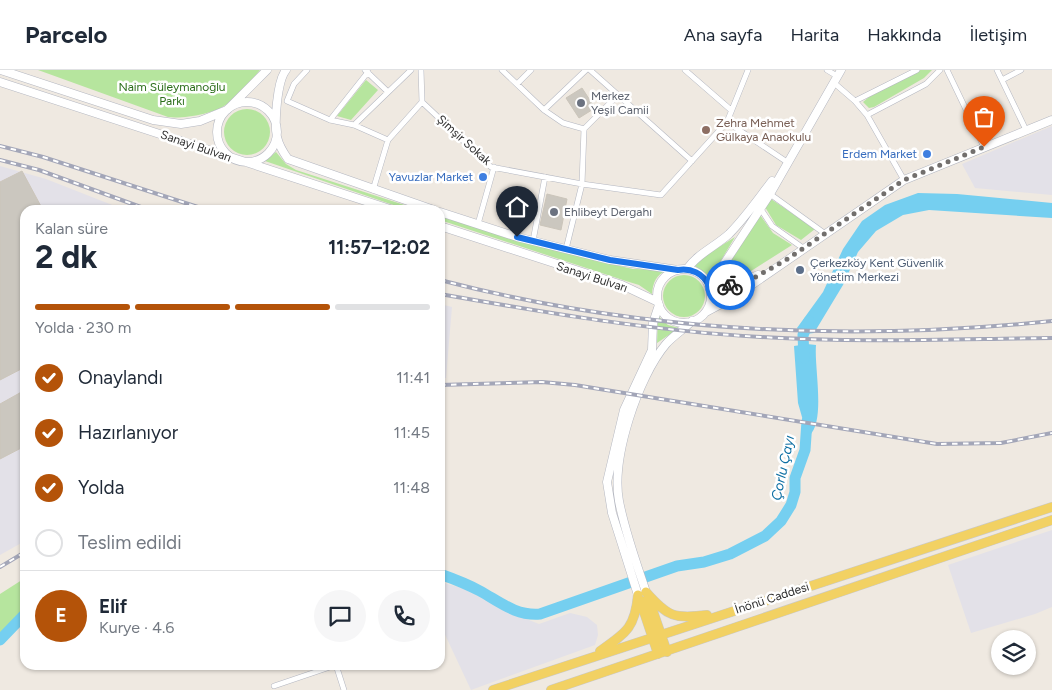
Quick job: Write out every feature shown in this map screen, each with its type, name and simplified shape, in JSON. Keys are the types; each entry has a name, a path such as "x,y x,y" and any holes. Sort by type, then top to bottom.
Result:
{"main road":[{"name":"Sanayi Bulvarı","path":"1,70 164,122 180,124 200,121 227,110"},
{"path":"267,70 221,118 218,128 221,148 237,160 255,161 263,157 274,144 277,135 279,87 286,70"},
{"path":"708,285 716,276 770,194 786,162 837,76"},
{"name":"Sanayi Bulvarı","path":"0,82 378,205"},
{"path":"227,110 236,104 246,102 265,108 272,116 276,125 280,147 288,159 419,205"},
{"path":"662,653 631,558 618,500 617,478 630,412 653,365 666,344 706,312 734,297 904,180 1052,120"},
{"path":"687,269 692,261 728,235 742,220 786,162"},
{"name":"Sanayi Bulvarı","path":"445,214 533,241 610,260 678,270"},
{"name":"Sanayi Bulvarı","path":"445,228 622,285 658,304"},
{"path":"708,285 736,285 786,260"},
{"path":"631,558 612,513 607,482 624,410 652,350 653,323 658,304 657,294 659,285 664,278 678,270 687,269 701,275 708,285 711,297 706,312"},
{"path":"658,304 667,317 675,321 692,322"},
{"name":"İnönü Caddesi","path":"493,690 1052,507"},
{"name":"İnönü Caddesi","path":"551,690 1052,520"},
{"path":"642,594 668,614 683,618 729,612"},
{"path":"591,657 624,634 632,625 642,594"}],"street":[{"path":"307,70 294,84 287,101 330,120 354,125 388,140"},
{"path":"354,125 387,91 411,70"},
{"path":"373,190 388,140 422,102 421,70"},
{"path":"502,70 544,110 563,123 584,129"},
{"path":"544,110 586,70"},
{"path":"590,70 692,161 727,122 748,70"},
{"path":"685,70 731,110"},
{"path":"827,70 837,76 867,115 904,180"},
{"path":"855,101 917,70"},
{"path":"867,115 926,84 940,70"},
{"path":"947,70 984,147"},
{"path":"997,70 1026,130"},
{"path":"1002,80 1021,70"},
{"path":"330,120 366,71 387,91"},
{"path":"518,84 527,71"},
{"path":"566,249 582,184 584,129 618,95"},
{"name":"Şimşir Sokak","path":"422,102 490,166 494,167 582,184 661,194 692,161"},
{"path":"727,122 786,162"},
{"path":"478,224 494,167"},
{"path":"533,241 544,177"},
{"path":"770,194 824,234"},
{"path":"760,208 772,226 803,248"},
{"path":"274,686 321,670"},
{"path":"338,670 344,690"}],"shaded area":[{"path":"1052,126 1052,195 975,188 962,164"},
{"path":"0,166 46,179 112,205 20,205 20,544 0,555"},
{"path":"445,305 452,307 445,378"},
{"path":"1052,530 1052,607 971,633 948,565"},
{"path":"445,583 495,597 524,618 539,624 570,613 587,617 597,625 598,635 595,645 471,690 445,635"}],"green space":[{"name":"Naim Süleymanoğlu Parkı","path":"38,70 260,70 240,92 221,108 198,115 168,117"},
{"path":"919,70 932,70 924,78 874,107 869,108 863,102 869,97"},
{"path":"366,80 378,90 351,120 337,116"},
{"path":"252,109 264,115 269,123 269,141 264,149 256,154 242,155 230,149 225,141 224,127 230,115 238,110"},
{"path":"276,152 286,164 296,170 404,205 393,205 265,161"},
{"path":"771,199 815,229 801,240 776,225 765,207"},
{"path":"760,215 773,233 792,245 737,280 730,283 721,281 720,278"},
{"path":"445,217 589,259 633,269 667,270 656,279 652,294 639,285 445,222"},
{"path":"735,237 711,277 692,264"},
{"path":"688,275 696,278 702,284 705,296 702,308 696,314 680,317 672,314 666,308 663,292 666,284 672,278"},
{"path":"658,316 668,325 679,328 657,343"},
{"path":"20,581 20,614 0,636 0,594"}],"water":[{"path":"918,193 957,194 1052,203 1052,218 929,210 903,215 876,231 858,252 843,285 814,333 805,334 798,330 797,328 823,292 843,249 862,221 885,205"},
{"path":"816,345 818,394 817,419 814,429 809,436 805,434 806,431 798,403 794,346"}],"building":[{"name":"Merkez Yeşil Camii","path":"582,88 595,108 579,118 566,98"},
{"path":"22,171 40,205 20,205 20,370 0,380 0,182"},
{"name":"Ehlibeyt Dergahı","path":"547,194 567,199 561,230 540,225"},
{"path":"20,393 20,449 0,459 0,404"}],"waterway":[{"name":"Çorlu Çayı","path":"804,358 803,335 809,321"},
{"name":"Çorlu Çayı","path":"445,576 470,586 516,611 540,614 677,566 704,562 730,554 765,536 781,521 791,505 795,492 795,478 805,450 807,421"},
{"name":"Çorlu Çayı","path":"0,640 20,619"}],"railway":[{"path":"0,146 43,157 192,205"},
{"path":"0,160 39,170 135,205"},
{"path":"445,281 515,298 591,311 667,321 744,328 898,331 1052,321"},
{"path":"445,295 600,320 721,334 834,340 1052,338"},
{"path":"445,385 542,382 575,385 937,444 1001,443 1052,433"},
{"path":"0,567 20,555"}],"way so far":[{"path":"730,285 750,280 786,260 904,180 984,147"}],"place":[{"name":"Merkez Yeşil Camii","path":"581,103"},
{"name":"Zehra Mehmet Gülkaya Anaokulu","path":"706,130"},
{"name":"Erdem Market","path":"927,154"},
{"name":"Yavuzlar Market","path":"483,177"},
{"name":"Ehlibeyt Dergahı","path":"554,212"},
{"name":"Çerkezköy Kent Güvenlik Yönetim Merkezi","path":"800,270"}],"route":[{"path":"517,237 610,260 669,267 678,270 687,269 701,275 709,286 730,285"}]}
